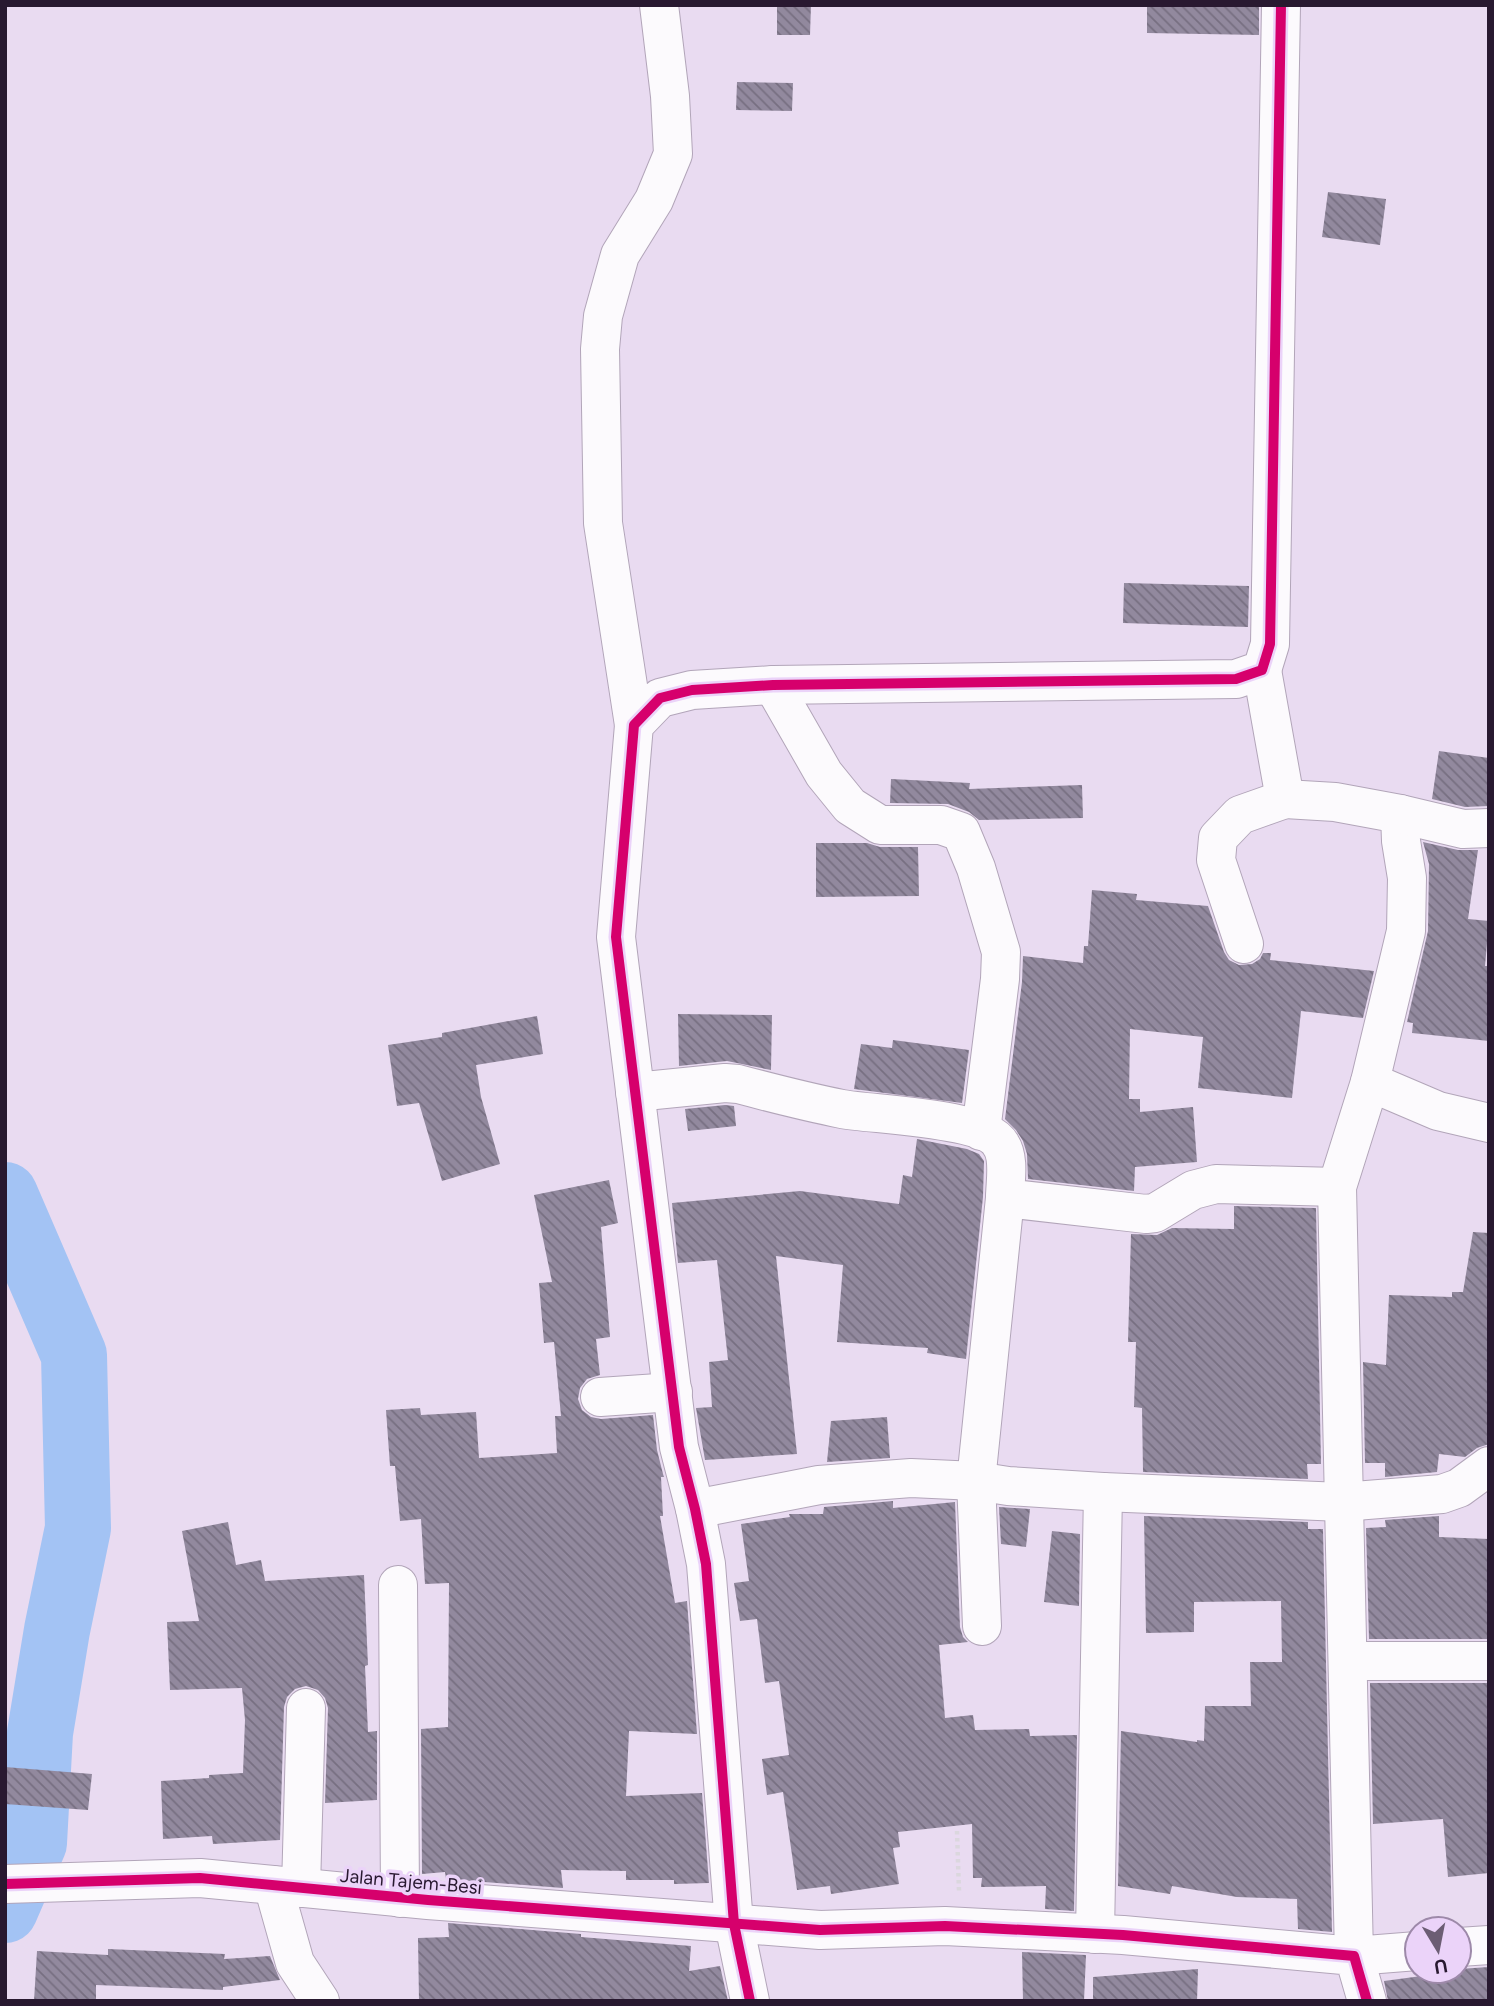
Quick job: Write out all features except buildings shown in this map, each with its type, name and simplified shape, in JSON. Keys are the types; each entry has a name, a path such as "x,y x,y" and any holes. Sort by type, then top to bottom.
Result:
{"street":[{"path":"659,5 670,96 673,155 653,200 620,255 603,316 600,349 603,523 634,725 615,937 679,1447 706,1564 734,1924 750,2001"},
{"path":"1282,5 1270,645 1262,670 1285,799"},
{"path":"634,725 660,698 692,690 773,685 1236,679 1262,670"},
{"path":"773,685 824,774 850,806 880,825 941,825 961,832 976,868 1001,953 981,1131"},
{"path":"1244,944 1216,860 1218,838 1240,815 1285,799 1335,802 1463,828 1489,828"},
{"path":"1367,2001 1354,1956 1337,1187 1370,1082 1406,931 1406,878 1400,814"},
{"path":"1370,1082 1438,1111 1489,1123"},
{"path":"635,1092 738,1084 844,1110 929,1118 992,1134 1002,1145 1005,1159 1005,1198 976,1481 982,1626"},
{"path":"1005,1198 1146,1214 1155,1213 1193,1190 1216,1184 1337,1187"},
{"path":"600,1397 673,1392"},
{"path":"695,1509 819,1485 911,1478 1103,1492 1342,1502 1443,1494 1459,1488 1489,1466"},
{"path":"1095,1934 1103,1492"},
{"path":"398,1585 400,1898"},
{"path":"1348,1661 1489,1661"},
{"path":"306,1708 287,1887 295,1963 320,2001"},
{"name":"Jalan Tajem-Besi","path":"5,1884 200,1878 400,1898 820,1930 961,1927 1095,1934 1354,1956 1403,1952"}],"path":[{"path":"957,1831 961,1927"}],"waterway":[{"path":"5,1195 74,1355 78,1528 40,1733 34,1843 5,1910"}],"cycle path":[{"path":"750,2001 734,1924 706,1564 679,1447 616,937 634,725 660,698 692,690 773,685 1236,679 1262,670 1270,644 1281,5"},
{"path":"5,1884 200,1878 428,1900 820,1930 945,1926 1123,1935 1354,1956 1367,2001"}]}
